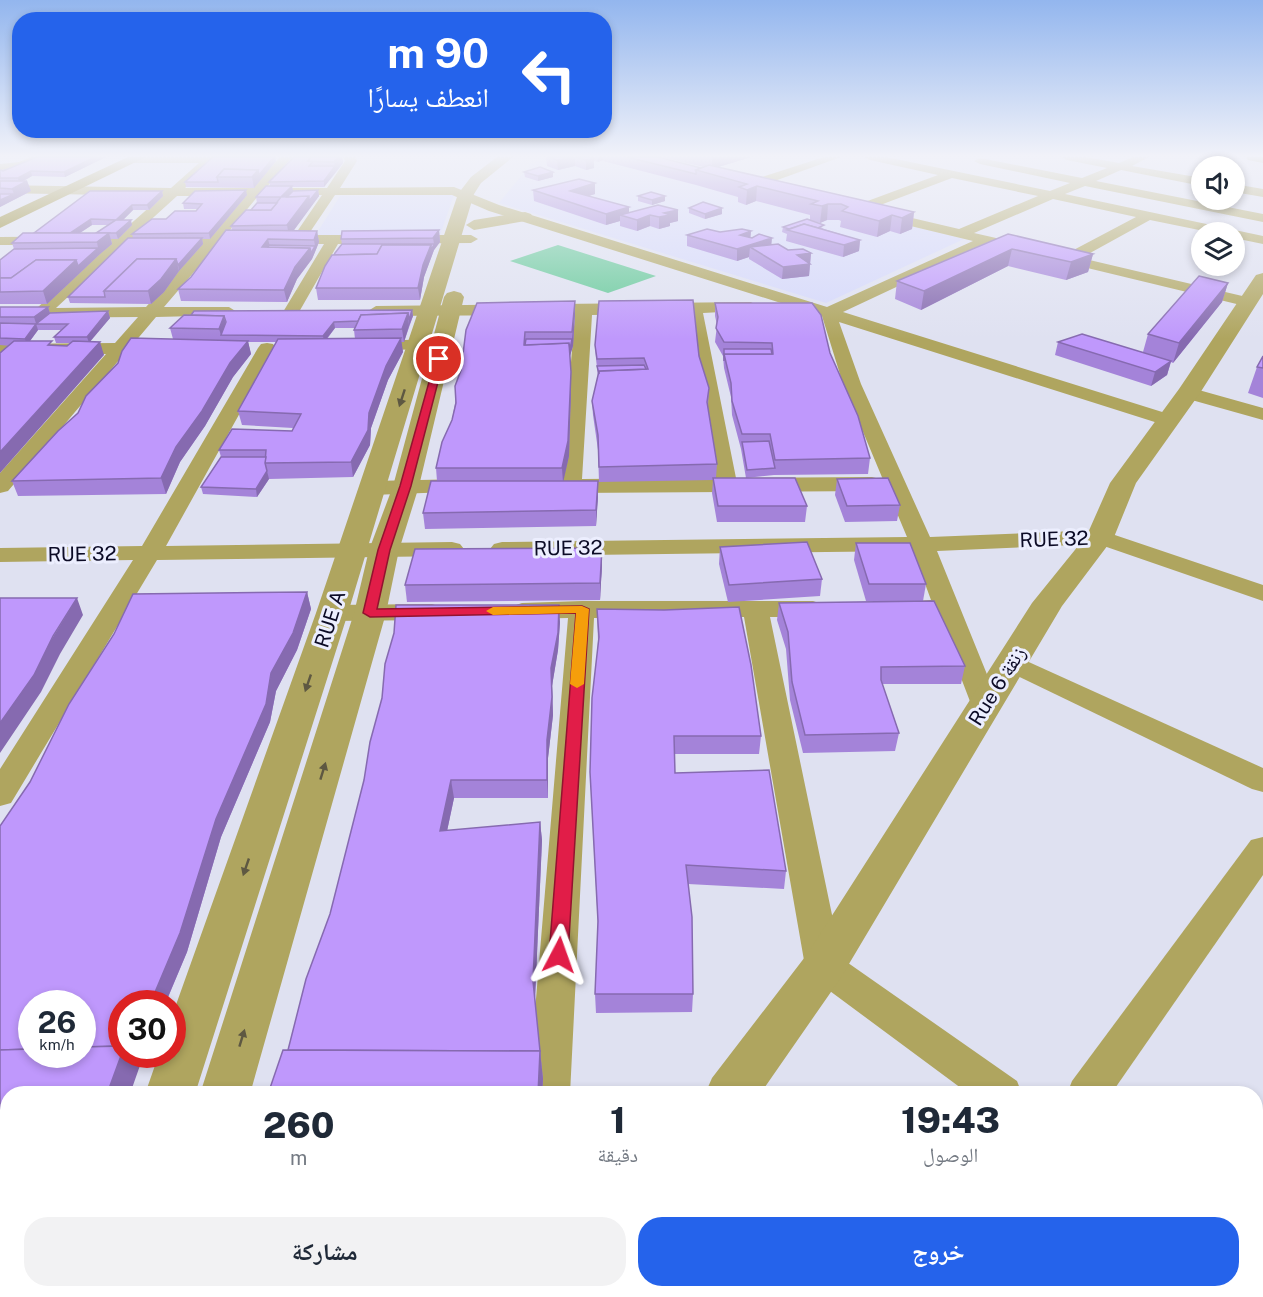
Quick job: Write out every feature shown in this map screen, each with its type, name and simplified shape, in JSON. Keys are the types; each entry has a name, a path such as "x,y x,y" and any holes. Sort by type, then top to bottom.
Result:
{"street":[{"path":"41,313 148,218"},
{"path":"0,486 234,218"},
{"path":"299,239 313,218"},
{"name":"RUE A","path":"227,1086 370,613 384,550 406,486 440,310 470,218"},
{"path":"468,220 515,218"},
{"path":"0,241 334,239 468,220 515,218"},
{"path":"527,218 1168,420"},
{"path":"895,218 1068,259 1257,293"},
{"path":"961,233 998,218"},
{"path":"1068,259 1145,218"},
{"path":"1155,218 1191,225"},
{"path":"1245,236 1263,240"},
{"path":"314,311 285,312 334,239"},
{"path":"830,312 986,240"},
{"name":"Rue 6 زنقة","path":"736,1086 825,966 1048,603 1100,537 1123,483 1257,293"},
{"path":"360,311 584,310 806,305"},
{"path":"694,308 726,484"},
{"path":"571,486 584,310"},
{"path":"0,313 245,312"},
{"path":"830,312 831,327 852,384 922,544 985,704"},
{"name":"RUE A","path":"173,1086 372,488 432,345"},
{"path":"349,346 432,345"},
{"path":"2,351 177,348"},
{"path":"0,795 150,552 263,348"},
{"path":"1188,393 1263,414"},
{"path":"536,486 897,484"},
{"path":"372,488 488,486"},
{"path":"1100,537 1263,594"},
{"name":"RUE 32","path":"0,555 922,544 1100,537"},
{"path":"875,608 946,607"},
{"path":"550,1086 582,609"},
{"path":"500,611 839,609"},
{"path":"756,610 825,966 991,1086"},
{"path":"332,613 452,612"},
{"path":"1012,663 1263,781"},
{"path":"263,815 311,812"},
{"path":"1093,1086 1263,849"}],"shaded area":[{"path":"327,218 446,218 440,235 315,236"},
{"path":"547,218 876,218 964,239 826,303"}],"green space":[{"path":"558,245 656,276 608,293 510,261"}],"building":[{"path":"55,218 119,218 116,220 91,219 70,233 34,233"},
{"path":"222,218 209,233 132,234 152,219"},
{"path":"239,218 293,218 287,225 231,226"},
{"path":"866,218 887,218 879,221"},
{"path":"807,219 824,225 818,228 804,224 789,229 783,227"},
{"path":"116,220 131,220 116,233 96,233"},
{"path":"804,224 860,240 844,245 787,230"},
{"path":"707,229 720,232 742,229 751,231 740,235 752,238 759,234 772,238 737,249 687,235"},
{"path":"226,230 317,231 314,240 268,239 262,247 310,248 295,267 284,290 178,289 191,277"},
{"path":"439,230 433,238 341,239 342,231"},
{"path":"23,233 109,233 97,242 12,243"},
{"path":"1008,234 1093,254 1071,262 1012,249 924,291 897,281"},
{"path":"128,238 202,238 178,265 176,259 137,259 104,291 105,297 68,297"},
{"path":"342,244 434,244 431,251 431,245 382,245 377,254 334,255"},
{"path":"778,244 788,250 803,249 811,253 797,255 810,264 783,267 750,247"},
{"path":"269,245 315,246 311,253 310,248 268,247"},
{"path":"382,245 431,245 423,265 418,288 316,288 332,255 377,254"},
{"path":"98,248 78,266 76,260 36,260 11,278 0,278 0,260 14,249"},
{"path":"137,259 176,259 161,279 148,291 104,291"},
{"path":"36,260 76,260 43,291 0,292 0,278 11,278"},
{"path":"1199,276 1228,283 1179,343 1148,334"},
{"path":"693,300 699,356 709,388 707,402 717,464 599,467 598,435 592,401 599,371 648,369 644,358 597,359 595,345 599,301"},
{"path":"575,301 572,332 525,332 524,345 569,343 571,372 568,441 562,468 436,468 442,442 452,420 456,403 455,386 461,370 466,330 477,303"},
{"path":"715,303 812,303 821,315 830,353 858,416 870,458 775,460 770,434 742,434 732,401 731,383 724,354 773,354 772,343 724,342 716,328 718,317"},
{"path":"0,307 48,307 34,317 0,317"},
{"path":"412,310 409,320 408,313 361,315 358,321 334,322 323,336 221,335 226,322 224,316 191,315 194,311"},
{"path":"108,311 87,337 54,337 68,324 36,324 50,313"},
{"path":"408,313 402,329 354,330 361,315"},
{"path":"184,315 224,316 219,329 170,328"},
{"path":"0,323 36,324 25,339 0,338"},
{"path":"1082,334 1171,361 1155,372 1058,342"},
{"path":"131,338 248,341 230,363 202,411 176,447 161,478 12,481 58,431 78,413 86,396 118,363 122,351"},
{"path":"401,338 386,366 369,413 368,430 351,462 265,463 266,450 219,450 232,429 292,431 301,414 238,411 278,339"},
{"path":"526,339 572,339 570,349 569,343 525,345"},
{"path":"14,341 52,341 48,345 67,346 73,341 100,342 0,452 0,353"},
{"path":"724,349 771,349 772,354 724,354"},
{"path":"1263,356 1263,368 1257,367"},
{"path":"644,365 646,369 599,371 599,374 597,366"},
{"path":"769,441 775,468 747,470 742,442"},
{"path":"221,457 266,457 267,471 256,489 201,487"},
{"path":"713,478 795,478 807,506 718,506"},
{"path":"888,478 900,505 847,506 837,479"},
{"path":"431,481 598,481 596,510 423,513"},
{"path":"807,542 822,579 729,585 720,547"},
{"path":"856,543 910,543 926,584 869,584"},
{"path":"602,548 600,583 405,585 415,549"},
{"path":"307,592 293,633 271,673 266,704 216,819 180,933 156,990 108,990 108,1046 96,1047 96,990 18,990 18,1049 0,1050 0,826 30,782 69,704 114,634 133,594"},
{"path":"0,598 77,598 53,636 34,675 0,723"},
{"path":"934,601 965,666 881,667 881,680 899,733 805,735 792,682 788,632 779,603"},
{"path":"396,605 559,605 558,633 551,668 552,697 547,740 547,780 451,780 440,831 540,822 533,981 540,1051 288,1050 306,979 330,914 364,780 370,742 382,698 385,664 394,633"},
{"path":"739,607 751,665 761,736 674,736 675,773 769,770 786,871 686,865 692,917 693,994 595,994 598,921 590,772 592,698 599,637 597,609 664,610"},
{"path":"108,1046 108,1068 117,1068 110,1086 0,1086 0,1050 18,1049 18,1068 96,1068 96,1047"},
{"path":"283,1050 540,1051 538,1086 271,1086"}],"slow traffic":[{"path":"493,611 582,609 577,684"}],"route":[{"path":"439,359 406,486 384,550 370,613 582,609 559,955"}]}
